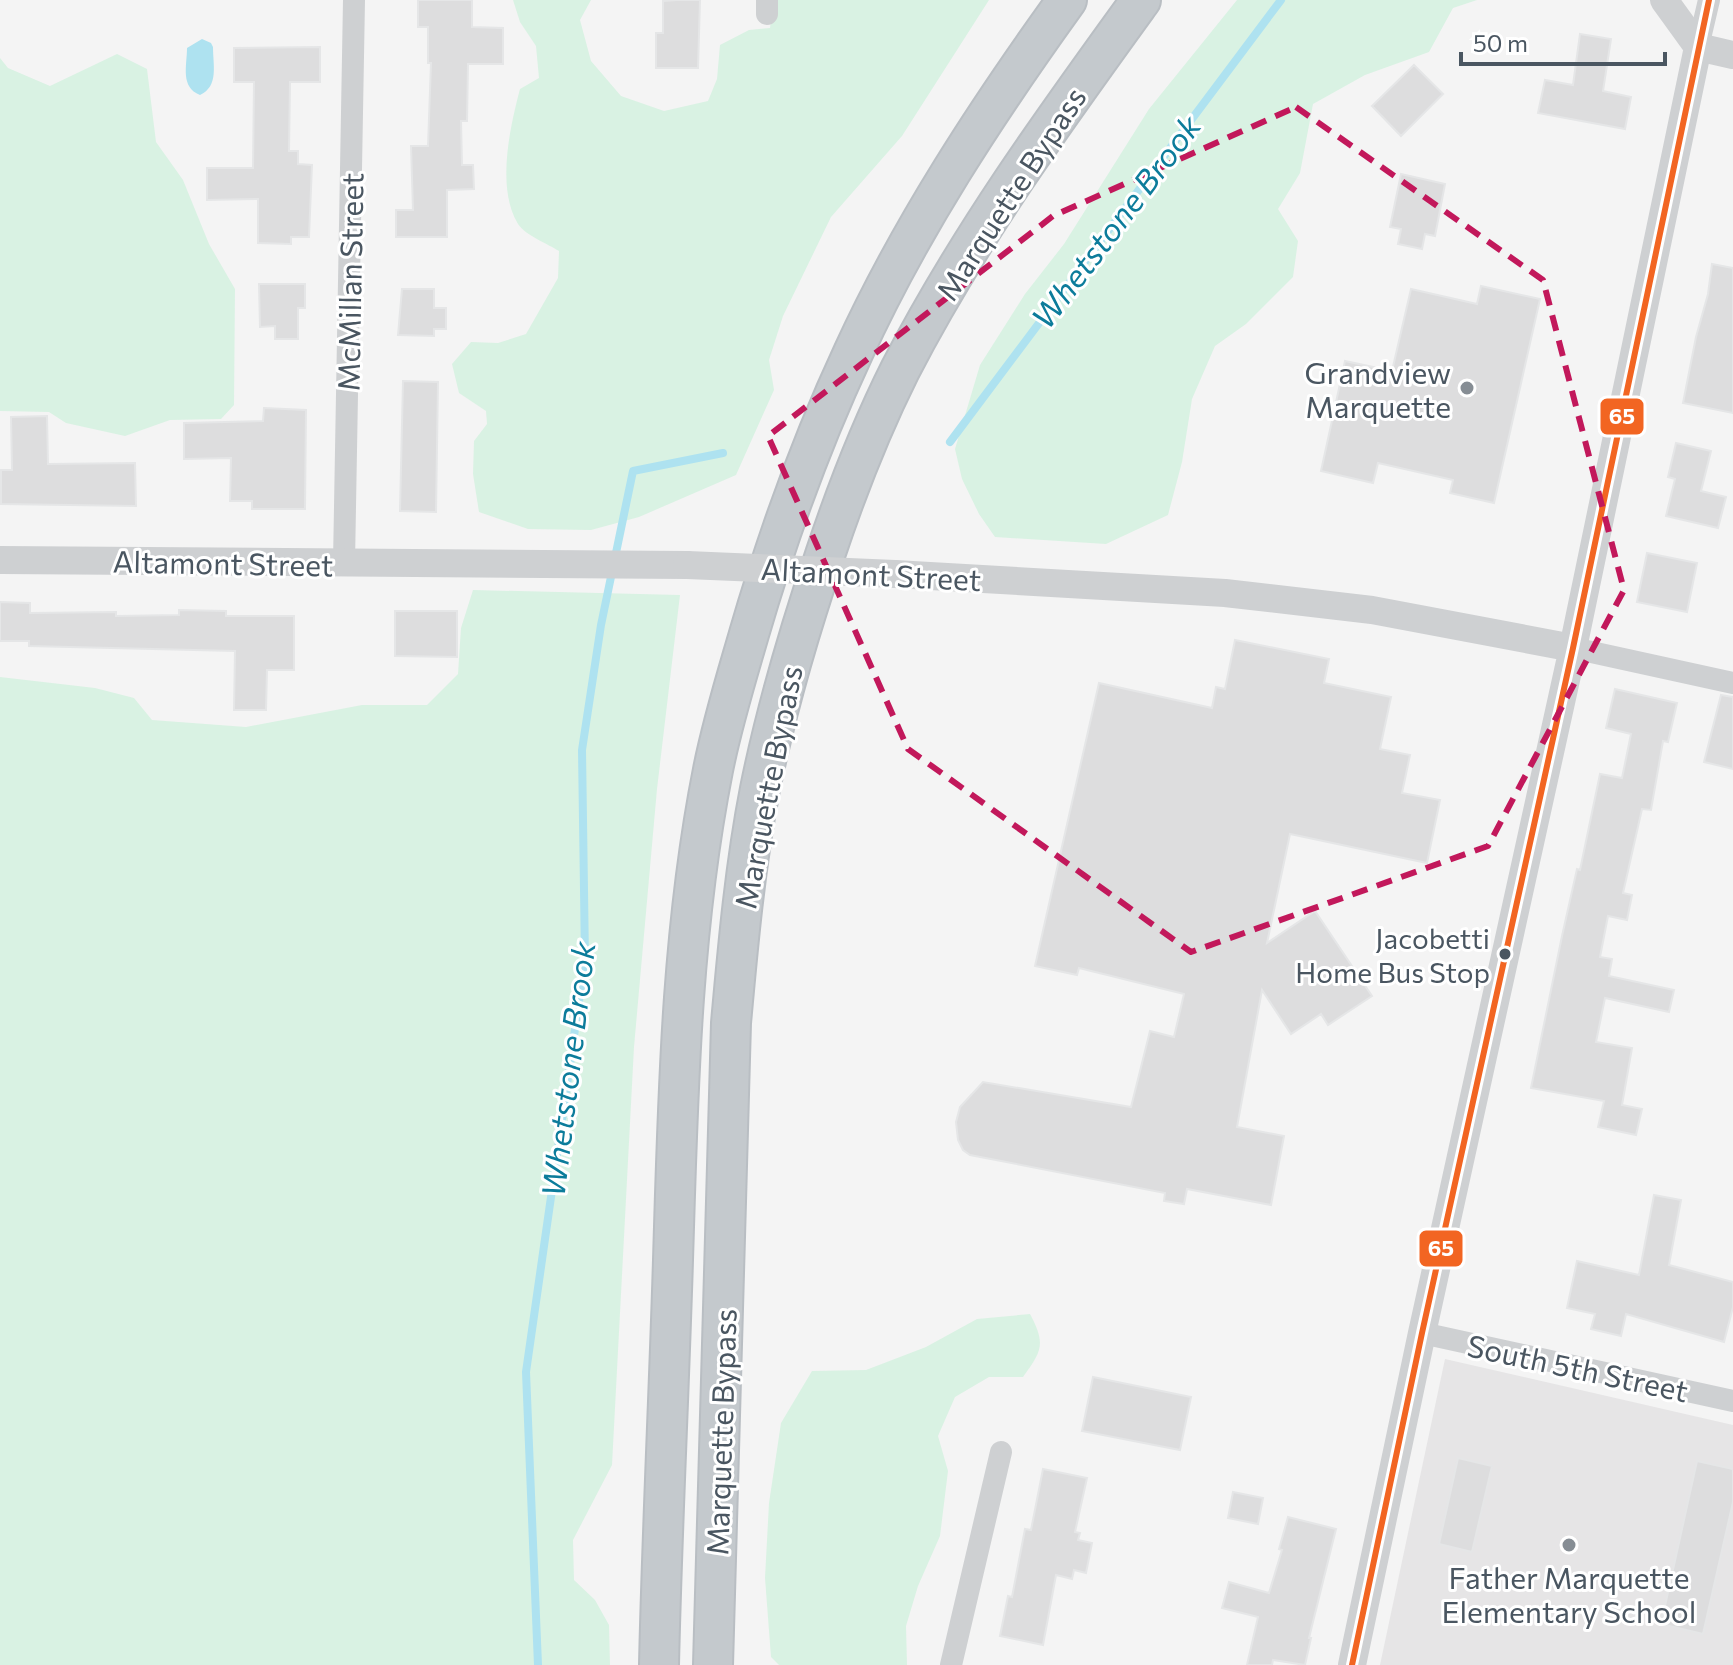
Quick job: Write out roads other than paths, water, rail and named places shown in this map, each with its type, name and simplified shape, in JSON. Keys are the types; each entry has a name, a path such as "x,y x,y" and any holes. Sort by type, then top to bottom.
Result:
{"highway":[{"name":"Marquette Bypass","path":"659,1665 685,970 697,861 714,766 765,579 822,424 854,350 889,282 973,137 1067,0"},
{"name":"Marquette Bypass","path":"713,1665 731,1023 739,927 750,853 760,790 783,692 846,494 900,371 982,225 1141,0"}],"street":[{"name":"McMillan Street","path":"344,563 354,0"},
{"path":"1664,0 1698,47 1733,55"},
{"path":"1352,1665 1573,648 1709,0"},
{"name":"Altamont Street","path":"0,560 687,565 1225,593 1372,610 1573,648 1733,683"},
{"name":"South 5th Street","path":"1422,1333 1733,1401"},
{"path":"951,1665 1001,1452"}],"water":[{"path":"202,39 213,47 214,68 210,86 200,95 190,87 186,69 187,48"}],"waterway":[{"name":"Whetstone Brook","path":"950,442 1281,0"},
{"name":"Whetstone Brook","path":"538,1665 526,1372 585,959 582,750 601,625 633,471 723,453"}],"place":[{"name":"Grandview Marquette","path":"1467,388"},
{"name":"Jacobetti Home Bus Stop","path":"1505,954"},
{"name":"Father Marquette Elementary School","path":"1569,1545"}]}
